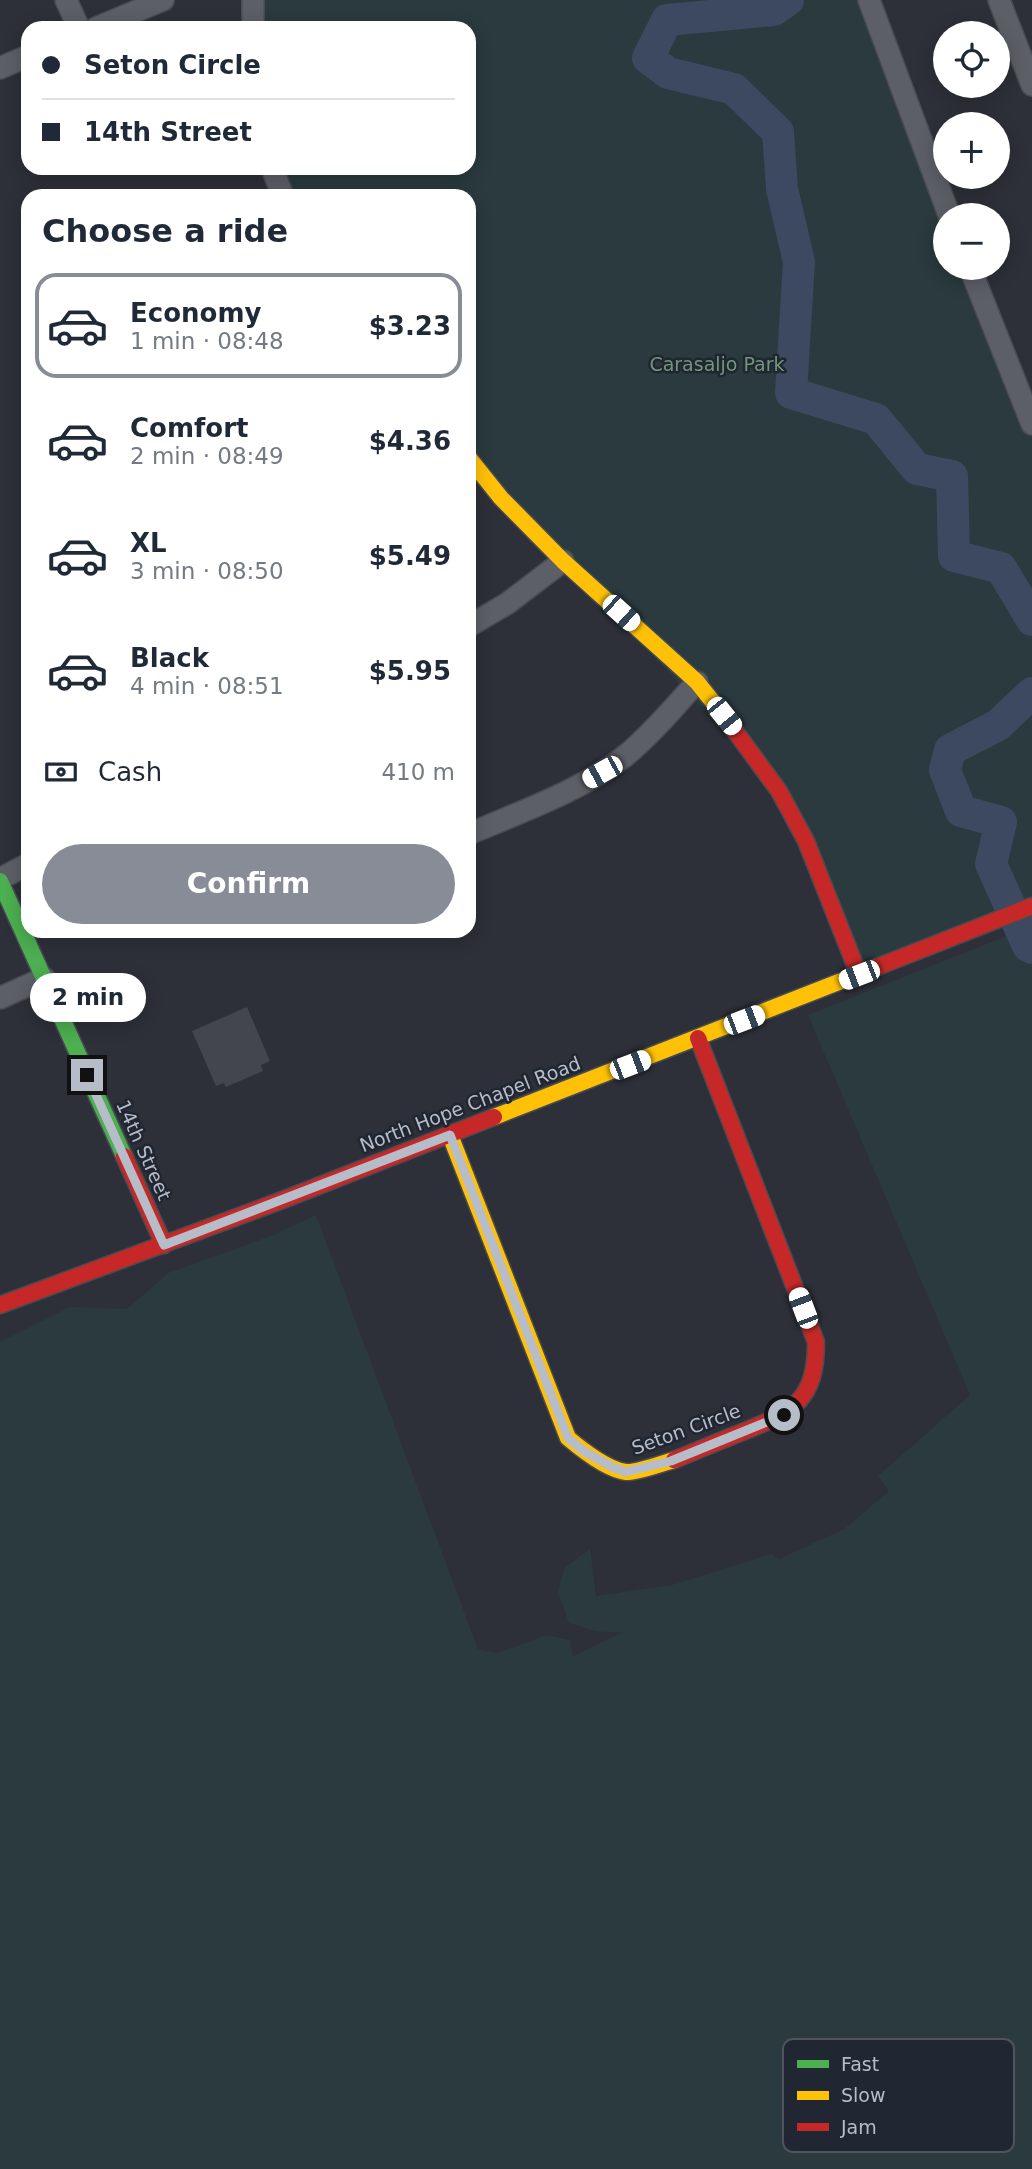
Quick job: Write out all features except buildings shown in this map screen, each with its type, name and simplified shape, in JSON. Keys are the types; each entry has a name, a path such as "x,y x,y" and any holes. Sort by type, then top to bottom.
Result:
{"street":[{"path":"66,0 76,21"},
{"path":"113,21 163,0"},
{"path":"253,0 253,21"},
{"path":"869,0 945,203"},
{"path":"999,0 1032,85"},
{"path":"0,68 21,59"},
{"path":"975,280 1032,424"},
{"path":"476,467 501,498 563,561 697,682 751,750 779,791 817,866 859,975"},
{"path":"476,622 508,603 563,561"},
{"path":"476,831 572,789 602,772 640,742 697,682"},
{"path":"0,880 21,868"},
{"name":"14th Street","path":"0,880 21,927"},
{"name":"North Hope Chapel Road","path":"0,1305 450,1135 1029,907"},
{"name":"14th Street","path":"26,938 164,1245"},
{"path":"0,998 44,978"},
{"name":"Seton Circle","path":"450,1135 568,1438 582,1450 626,1472 671,1461 784,1415 798,1404 809,1389 817,1365 816,1342 698,1038"}],"green space":[{"name":"Carasaljo Park","path":"253,0 869,0 933,181 933,189 936,189 941,203 933,203 933,280 975,280 1032,424 1032,906 859,975 779,791 476,466 476,189 280,189 275,175 476,175 476,21 253,21"},
{"path":"1032,926 1032,2169 0,2169 0,1342 70,1307 127,1309 168,1273 271,1236 316,1215 478,1649 498,1653 547,1635 570,1640 573,1656 621,1633 595,1631 569,1623 558,1592 564,1568 590,1549 596,1596 672,1585 771,1554 779,1559 844,1529 889,1491 878,1476 970,1395 808,1015"}],"waterway":[{"path":"788,0 774,10 667,20 648,58 668,73 734,89 778,132 782,189 799,262 791,393 876,419 917,469 952,476 954,556 1001,568 1032,620"},
{"path":"1032,693 998,725 950,750 945,770 961,811 1001,822 991,864 1028,946 1032,948"}],"traffic: fast":[{"path":"0,881 21,928"},
{"path":"26,938 124,1156"}],"traffic: slow":[{"path":"476,467 501,498 563,561 697,682 724,716"},
{"path":"494,1117 877,967"},
{"path":"450,1135 568,1438 603,1463 626,1472 674,1460"}],"traffic: jam":[{"path":"724,716 779,791 806,841 859,975"},
{"path":"877,967 1032,906"},
{"path":"674,1460 762,1424 789,1409 799,1401 806,1390 815,1362 816,1342 698,1038"},
{"path":"0,1305 285,1199 494,1117"},
{"path":"124,1156 164,1245"}],"route":[{"path":"87,1075 164,1245 450,1135 568,1438 582,1450 612,1467 626,1472 671,1461 784,1415"}]}
